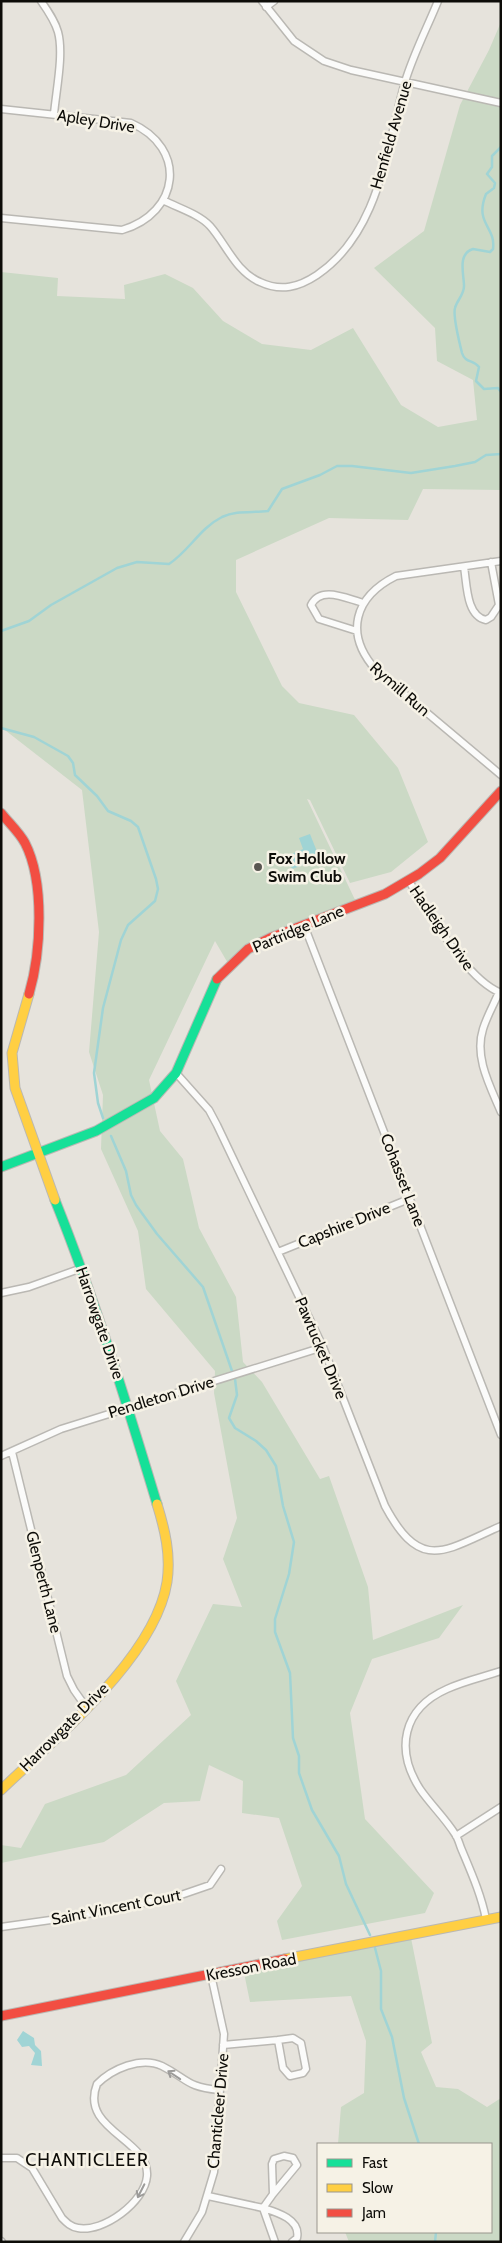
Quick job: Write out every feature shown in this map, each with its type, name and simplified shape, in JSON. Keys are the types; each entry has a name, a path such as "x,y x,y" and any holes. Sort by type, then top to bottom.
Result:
{"street":[{"path":"42,1 54,20 59,34 54,114"},
{"path":"274,1 264,4 294,41 324,61 351,70 501,103"},
{"name":"Henfield Avenue","path":"163,200 204,221 248,275 260,282 280,288 292,288 307,282 324,270 340,253 364,218 386,164 406,81 438,1"},
{"name":"Apley Drive","path":"1,109 131,123 144,129 154,138 166,153 169,163 168,190 151,216 138,225 122,230 1,218"},
{"name":"Rymill Run","path":"501,561 396,576 383,582 364,603 356,621 360,646 366,659 376,670 501,775"},
{"path":"464,567 472,608 475,615 486,620 491,617 499,605 491,562"},
{"path":"357,631 319,619 311,606 320,595 328,594 364,603"},
{"name":"Partridge Lane","path":"1,1167 96,1131 138,1109 154,1098 176,1073 216,980 228,965 248,949 385,894 408,880 440,858 501,790"},
{"name":"Harrowgate Drive","path":"1,813 24,842 33,864 38,901 35,973 12,1053 15,1088 37,1154 82,1268 115,1363 166,1533 170,1558 159,1610 137,1650 86,1707 1,1790"},
{"name":"Hadleigh Drive","path":"408,880 466,965 478,979 500,993"},
{"name":"Cohasset Lane","path":"304,925 501,1435"},
{"path":"500,993 483,1029 480,1044 486,1077 501,1112"},
{"name":"Pawtucket Drive","path":"176,1073 213,1118 278,1252 323,1347 393,1522 408,1540 424,1550 444,1551 501,1526"},
{"name":"Capshire Drive","path":"278,1252 410,1199"},
{"path":"1,1293 29,1287 82,1268"},
{"name":"Pendleton Drive","path":"1,1456 61,1429 323,1347"},
{"name":"Glenperth Lane","path":"12,1452 67,1676 86,1707"},
{"path":"486,1919 474,1878 456,1836 420,1790 410,1772 406,1758 406,1732 416,1713 446,1689 501,1671"},
{"path":"456,1836 501,1807"},
{"name":"Saint Vincent Court","path":"1,1927 72,1917 178,1896 210,1885 221,1869"},
{"name":"Kresson Road","path":"1,2016 344,1948 410,1932 501,1917"},
{"name":"Chanticleer Drive","path":"184,2242 202,2212 214,2172 223,2045 222,2018 211,1975"},
{"path":"223,2045 293,2038 301,2043 306,2069 303,2073 290,2076 283,2068 278,2040"},
{"path":"1,2158 17,2158 32,2168 62,2218 69,2225 78,2228 90,2228 117,2216 128,2208 143,2190 147,2177 146,2168 141,2158 110,2129 96,2110 94,2100 97,2084 114,2070 148,2064 161,2066 195,2087 219,2090"},
{"path":"262,2208 297,2164 293,2158 284,2156 274,2159 272,2164 273,2194"},
{"path":"208,2196 262,2208 288,2218 297,2228 297,2238 292,2242"},
{"path":"262,2208 274,2242"}],"green space":[{"path":"501,22 501,490 423,489 408,520 329,518 236,560 236,592 282,686 299,703 354,715 398,768 428,842 391,872 350,883 310,800 307,799 357,904 270,938 229,965 215,941 149,1080 160,1131 183,1159 199,1228 236,1297 243,1362 262,1382 320,1479 329,1476 368,1587 373,1640 463,1605 439,1638 372,1659 350,1713 365,1819 434,1893 425,1913 282,1940 277,1921 302,1886 279,1818 242,1813 243,1781 209,1765 200,1801 164,1803 104,1842 1,1863 1,1845 21,1848 45,1804 126,1775 191,1715 176,1681 213,1604 242,1607 223,1559 237,1518 214,1393 215,1371 146,1289 138,1231 101,1149 103,1095 89,1052 99,932 82,790 1,727 1,272 58,278 57,296 125,299 124,285 165,274 193,288 223,321 262,344 311,350 353,328 401,405 438,427 477,420 473,380 437,361 435,328 374,268 424,231 460,105 489,50"},
{"path":"410,1933 432,2043 421,2052 436,2087 458,2089 487,2107 501,2098 501,2242 349,2242 345,2233 492,2233 492,2143 338,2143 341,2107 364,2093 366,2041 351,1996 250,2002 243,1968"}],"water":[{"path":"310,834 320,859 292,869 287,856 303,849 299,838"},
{"path":"23,2031 34,2038 35,2045 41,2051 42,2066 31,2065 35,2053 29,2046 22,2047 17,2040"}],"waterway":[{"path":"501,147 492,156 492,167 487,174 495,183 494,188 486,194 482,212 493,241 493,249 490,252 473,249 465,255 462,265 464,289 456,305 455,312 463,356 479,367 476,381 484,389 498,388 501,392"},
{"path":"1,631 29,621 51,605 117,568 137,562 169,564 183,553 207,527 222,517 239,513 268,511 282,489 320,475 337,466 411,473 475,462 486,455 501,454"},
{"path":"1,728 34,737 68,756 73,763 75,775 97,796 108,811 131,821 138,827 156,879 158,889 155,901 128,925 121,940 103,1008 94,1073 98,1103 103,1118"},
{"path":"111,1136 126,1171 131,1195 136,1205 157,1234 203,1287 232,1371"},
{"path":"235,1379 237,1395 229,1418 235,1428 256,1441 266,1450 276,1466 283,1506 294,1542 289,1574 275,1619 275,1632 290,1673 293,1738 299,1756 299,1773 312,1810 339,1856 346,1884 370,1935"},
{"path":"375,1948 381,1971 381,2009 392,2037 404,2098 419,2143"},
{"path":"435,2242 436,2233"}],"traffic: fast":[{"path":"1,1167 96,1131 154,1098 176,1073 217,979"},
{"path":"55,1200 97,1313 157,1504"}],"traffic: slow":[{"path":"29,994 12,1053 15,1088 55,1200"},
{"path":"1,1790 74,1722 123,1668 159,1611 167,1582 168,1562 166,1543 157,1504"},
{"path":"285,1959 501,1917"}],"traffic: jam":[{"path":"217,979 248,949 270,938 385,894 419,874 440,858 501,791"},
{"path":"1,813 25,843 36,877 39,918 38,938 29,994"},
{"path":"1,2016 285,1959"}],"place":[{"name":"Fox Hollow Swim Club","path":"258,867"}],"district":[{"name":"CHANTICLEER","path":"87,2160"}]}
